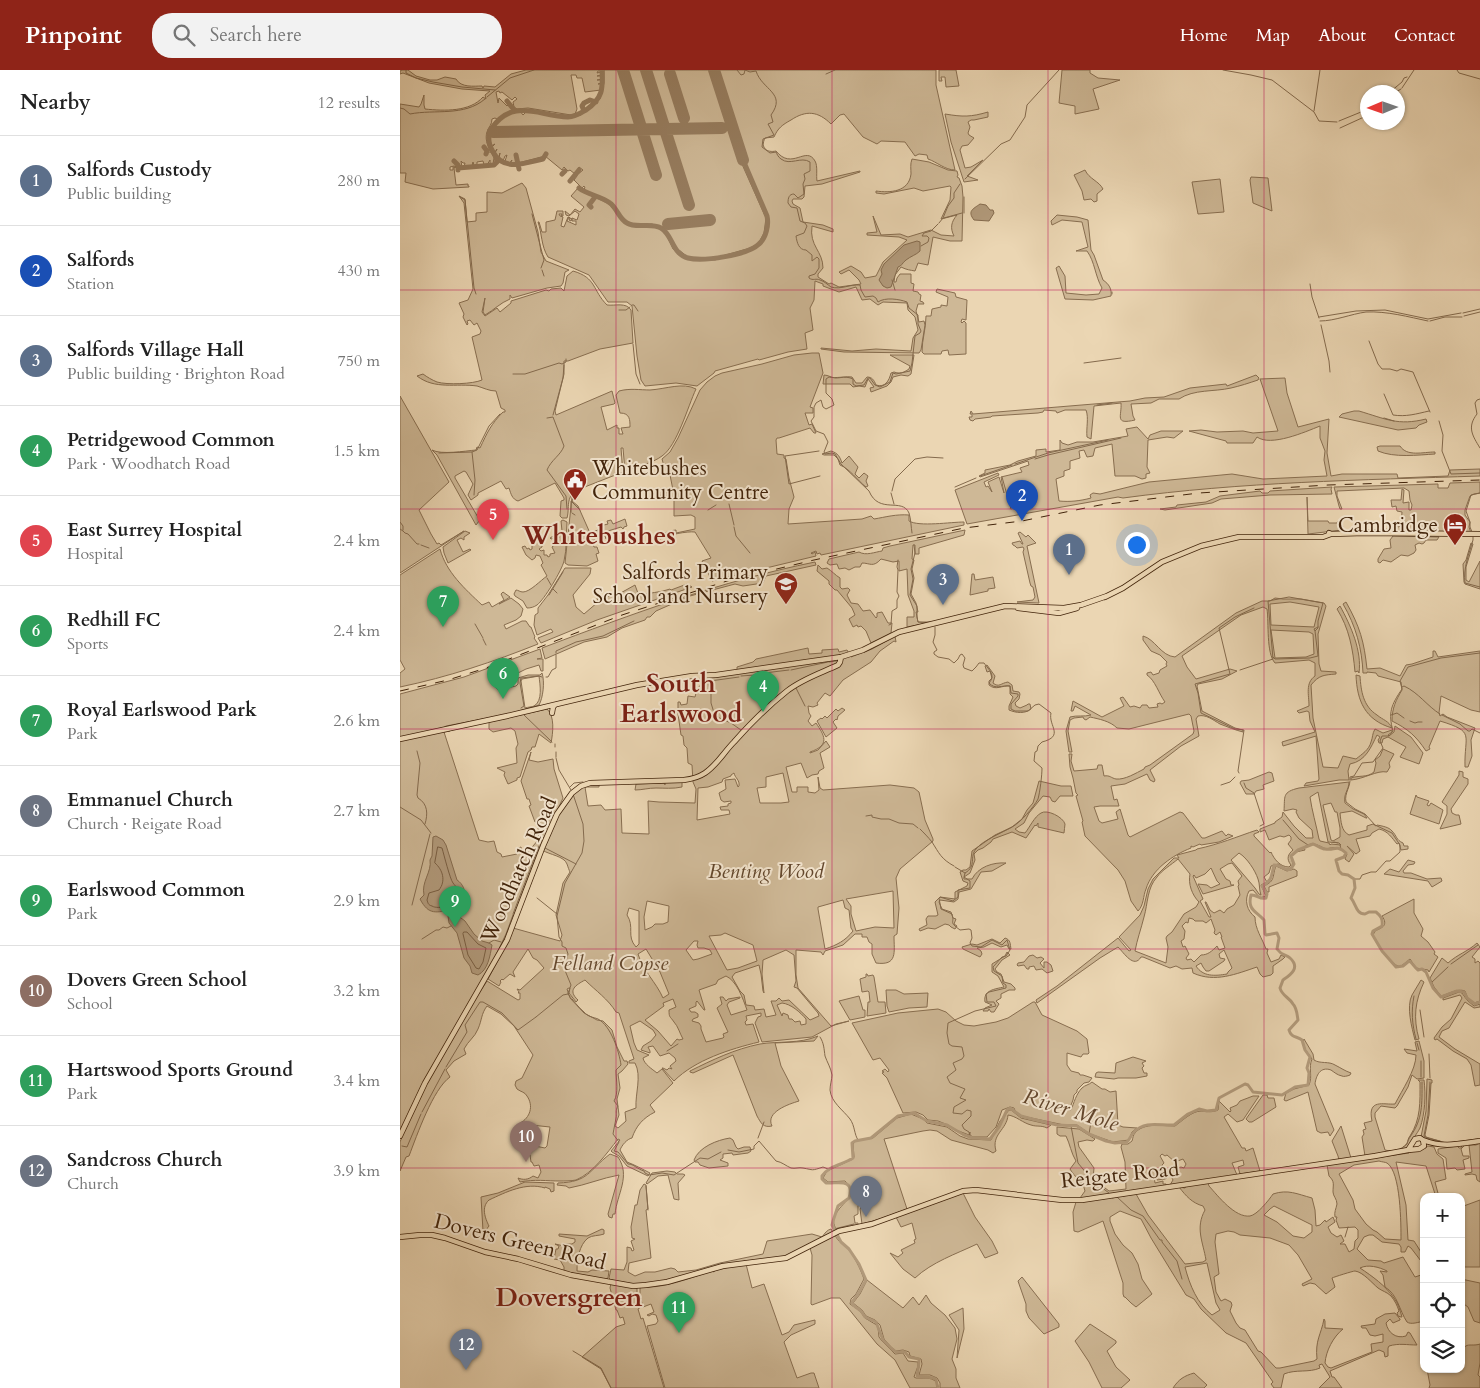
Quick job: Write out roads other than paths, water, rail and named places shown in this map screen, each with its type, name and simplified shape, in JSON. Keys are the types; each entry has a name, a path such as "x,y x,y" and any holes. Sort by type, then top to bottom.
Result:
{"main road":[{"path":"400,739 620,688 672,679 841,657 863,650 900,632 954,622 1007,608 1043,609 1059,613 1090,604 1107,596 1162,562 1201,546 1239,537 1325,537 1331,534 1365,533 1480,534"},
{"name":"Woodhatch Road","path":"400,1136 431,1072 507,940 548,834 561,807 573,792 581,786 590,783 684,780 701,775 713,766 744,731 779,698 802,682 838,665 841,657"},
{"path":"552,713 553,707 556,704"},
{"path":"1408,1150 1416,1138 1423,1143 1444,1145 1480,1141"},
{"path":"1412,1144 1414,1148 1418,1149 1421,1148 1423,1143"},
{"name":"Reigate Road","path":"833,1234 872,1224 968,1190 1062,1200 1082,1200 1418,1149"},
{"name":"Dovers Green Road","path":"400,1237 424,1234 439,1237 485,1252 518,1259 571,1275 638,1286 667,1282 723,1266 786,1258 833,1234"}],"water":[{"path":"980,204 986,205 990,210 993,210 994,213 989,221 974,220 972,217 972,210"},
{"path":"917,241 920,242 920,251 898,267 891,287 883,286 879,280 884,264 904,245"},
{"path":"436,836 443,840 446,845 457,880 461,883 464,891 463,900 453,909 453,912 465,921 474,934 482,941 492,945 486,966 478,975 472,973 470,966 464,958 457,933 449,923 448,916 452,910 433,912 420,899 424,895 423,890 432,856 433,837"}],"waterway":[{"path":"406,70 406,73 416,78 433,82 495,90"},
{"path":"487,97 510,78 534,70"},
{"path":"737,70 741,75 744,74 745,70 750,72 756,71 763,83 775,96 775,108 771,115 773,122 768,124 774,135 763,139 762,147 770,153 776,152 784,161 807,160 810,162 810,171 804,174 804,194 798,198 794,194 791,195 788,203 791,207 797,208 800,221 807,226 804,233 796,236 799,246 812,255 812,261 817,257 819,259 819,268 809,278 817,279 835,288 860,285 865,297 873,296 878,302 884,299 907,302 909,308 918,315 918,324 921,331 915,336 910,371 893,373 890,382 880,387 875,385 870,378 868,378 864,385 856,386 853,384 853,379 829,377 826,379 826,393 832,399 834,405 826,409 823,407 821,400 816,403 814,417 811,421 816,431 824,434 828,442 825,454 835,454 841,464 869,491 873,498 884,504 906,508 910,515 912,533"},
{"path":"826,74 835,70"},
{"path":"965,179 1001,144 1010,140 1025,117 1027,105 1059,70"},
{"path":"1223,70 1272,80 1314,112 1319,121 1337,122"},
{"path":"1314,111 1320,70"},
{"path":"1404,85 1414,70"},
{"path":"1457,70 1459,73 1480,79"},
{"path":"1398,85 1407,77"},
{"path":"400,108 410,114 459,110 477,105 485,99"},
{"path":"1339,121 1360,112"},
{"path":"1340,128 1360,119"},
{"path":"939,223 960,184"},
{"path":"460,197 465,200 476,294"},
{"path":"964,197 964,213"},
{"path":"944,218 962,213"},
{"path":"532,214 544,260 541,268"},
{"path":"921,246 928,242 929,238 922,236 924,233 931,231 938,224"},
{"path":"542,270 544,276"},
{"path":"892,280 895,290"},
{"path":"1310,284 1319,318"},
{"path":"632,305 638,311"},
{"path":"619,310 626,310 630,307"},
{"path":"1463,313 1480,309"},
{"path":"1319,317 1356,311 1385,310 1428,319 1461,313"},
{"path":"1320,321 1366,312 1382,312 1428,321"},
{"path":"1464,316 1480,312"},
{"path":"1430,321 1445,317 1462,317"},
{"path":"1321,325 1330,372"},
{"path":"1369,341 1378,364 1382,369 1397,371 1401,369 1413,372 1430,412"},
{"path":"633,344 636,374 640,384"},
{"path":"1084,363 1121,358"},
{"path":"513,374 525,374 559,363 562,364 566,362 566,359"},
{"path":"553,415 563,378 564,365"},
{"path":"1384,394 1393,415 1398,416 1429,411"},
{"path":"1480,399 1475,403 1477,414 1471,427 1480,448"},
{"path":"1097,405 1112,403"},
{"path":"439,453 472,452 477,450 489,426 500,414"},
{"path":"547,418 553,417 564,446 547,470 566,496 567,509"},
{"path":"1384,418 1394,421"},
{"path":"1439,421 1443,435 1442,451 1451,474 1480,473"},
{"path":"1035,459 1121,438"},
{"path":"1015,464 1048,453 1108,440"},
{"path":"819,451 785,456 789,484 820,476"},
{"path":"472,452 475,480 474,495"},
{"path":"892,491 895,479 915,459 927,457 943,458"},
{"path":"980,476 1012,465"},
{"path":"1002,477 1011,509"},
{"path":"955,487 976,478"},
{"path":"891,493 894,504"},
{"path":"1472,532 1466,511 1471,495 1480,493"},
{"path":"571,512 571,501 580,510"},
{"path":"729,504 734,525"},
{"path":"708,510 716,505"},
{"path":"400,522 403,530"},
{"path":"734,527 736,536 750,553"},
{"path":"400,529 419,544"},
{"path":"1473,536 1466,566 1465,583 1480,587"},
{"path":"421,545 429,548"},
{"path":"914,545 915,553 911,569 913,579 910,595 917,606 918,622 930,622"},
{"path":"889,625 891,624 892,611 897,608 899,596 897,592 898,560"},
{"path":"549,595 563,572"},
{"path":"547,578 551,585"},
{"path":"553,589 557,593"},
{"path":"1240,670 1273,659 1268,601 1289,597 1323,603 1318,628 1315,631 1314,629 1318,627"},
{"path":"1239,773 1244,730 1235,729 1201,713 1195,684 1230,674 1219,628 1235,617 1254,608"},
{"path":"556,653 556,651 576,642 603,636 634,621"},
{"path":"475,624 483,638"},
{"path":"935,627 933,642 937,650 934,654 938,657 949,659 954,663 962,654 965,658 964,668 972,671 979,663 984,663 992,675 989,683 991,685 996,687 1010,686 1011,693 1018,694 1011,704 1011,709 1015,711 1028,711 1039,704 1051,713 1054,730 1053,737 1042,742 1035,752 1034,761 1042,768 1036,802 1015,825 976,849 971,867 964,877 970,881 970,888 958,890 958,897 953,901 939,898 941,909 952,914 954,925 960,930 971,930 972,938 970,943 972,946 981,947 992,940 1002,945 1007,940 1010,950 993,967 994,971 1002,976 1006,988 986,994 987,1002 994,1002 996,1006 975,1011 948,1023 949,1044 962,1047 964,1056 953,1063 956,1070 947,1077 950,1083 965,1089 960,1098 966,1100 954,1107 953,1113 962,1114 967,1110 971,1111 971,1116 962,1125 969,1132 970,1137"},
{"path":"1273,657 1275,659 1318,656 1315,631"},
{"path":"483,639 486,645"},
{"path":"1354,879 1360,879 1362,875 1376,872 1386,861 1390,861 1400,852 1400,845 1392,833 1375,825 1365,814 1346,802 1350,777 1354,776 1362,763 1373,762 1383,748 1380,741 1382,736 1389,736 1393,731 1391,714 1395,700 1402,689 1400,681 1408,667 1441,658 1480,653"},
{"path":"546,677 556,668 556,655"},
{"path":"829,662 836,661"},
{"path":"791,670 828,662"},
{"path":"756,674 789,670"},
{"path":"741,676 755,675"},
{"path":"521,708 524,706 520,683 521,678 542,677"},
{"path":"710,681 739,677"},
{"path":"708,683 715,716 741,730"},
{"path":"1402,687 1404,686 1414,692 1440,714"},
{"path":"796,688 805,706"},
{"path":"1391,715 1397,713 1404,718"},
{"path":"524,715 552,742"},
{"path":"1442,715 1460,724 1468,731 1472,729 1480,733"},
{"path":"1410,721 1415,723 1422,722"},
{"path":"417,751 420,763 417,795 424,803 426,810 425,824"},
{"path":"556,752 556,757"},
{"path":"556,758 559,770 571,790"},
{"path":"1221,785 1230,782 1235,777"},
{"path":"570,787 574,783 583,782"},
{"path":"1244,783 1246,788 1254,793 1264,824 1260,826"},
{"path":"568,993 571,985 564,968 568,954 566,948 562,946 559,937 557,916 565,883 582,853 584,841 583,824 573,794"},
{"path":"400,807 421,820 431,833"},
{"path":"866,816 872,815 872,817 889,819 899,823 913,824 918,828"},
{"path":"1283,820 1299,839 1308,845"},
{"path":"920,829 943,858 954,866"},
{"path":"412,905 430,834"},
{"path":"1334,842 1338,843"},
{"name":"River Mole","path":"938,1388 934,1378 917,1376 919,1359 909,1357 905,1352 896,1352 892,1349 883,1340 876,1322 865,1317 853,1305 852,1302 866,1280 859,1264 849,1249 841,1242 832,1225 838,1206 849,1198 850,1191 847,1184 826,1183 822,1179 825,1172 832,1167 853,1158 852,1143 871,1138 898,1116 914,1113 927,1121 947,1125 964,1135 973,1138 990,1139 1010,1108 1021,1116 1032,1119 1057,1125 1077,1126 1089,1134 1106,1141 1115,1143 1127,1142 1134,1132 1143,1126 1153,1124 1174,1125 1188,1114 1199,1109 1207,1111 1216,1110 1219,1098 1245,1084 1253,1092 1282,1095 1295,1087 1308,1085 1309,1073 1307,1068 1310,1057 1305,1050 1302,1040 1290,1033 1289,1030 1298,1020 1297,1012 1280,988 1283,980 1289,976 1295,965 1290,958 1277,949 1279,938 1277,933 1265,934 1264,920 1253,910 1250,900 1251,895 1266,898 1267,894 1262,886 1270,880 1274,865 1286,870 1291,869 1294,864 1291,856 1298,850 1313,844 1324,849 1338,848 1346,853 1344,857 1336,860 1339,871 1354,879 1355,888 1351,898 1358,911 1362,914 1376,912 1380,916 1382,926 1373,931 1372,934 1382,951 1396,967 1403,966 1409,961 1418,970 1422,969 1426,972 1433,988 1441,997 1457,991 1464,992 1467,998 1475,1004 1480,1002"},
{"name":"River Mole","path":"1340,845 1341,849"},
{"path":"513,914 539,846"},
{"path":"545,848 576,864"},
{"path":"955,867 965,873"},
{"path":"537,898 557,914"},
{"path":"495,957 513,915"},
{"path":"422,939 436,930 451,926"},
{"path":"489,943 494,940 501,942"},
{"path":"1451,964 1478,945"},
{"path":"1431,983 1448,967"},
{"path":"568,994 586,1014 603,1022 614,1039 621,1065 616,1070 617,1090 614,1101 618,1106 613,1134 619,1142 614,1151 618,1152 628,1164 649,1175 662,1173 674,1175 700,1158 708,1159 721,1152"},
{"path":"536,1017 563,995 568,994"},
{"path":"1414,996 1412,1018 1416,1039"},
{"path":"446,1067 467,1032 465,1025 480,1002 502,1013 518,1030 536,1017"},
{"path":"1420,1010 1424,1037"},
{"path":"820,1037 832,1075 831,1094 835,1102 852,1122 858,1140"},
{"path":"1417,1043 1419,1050"},
{"path":"667,1051 678,1044"},
{"path":"1429,1054 1430,1078"},
{"path":"1421,1061 1421,1077"},
{"path":"422,1112 445,1069"},
{"path":"1403,1147 1407,1144 1420,1117 1422,1082"},
{"path":"1430,1082 1428,1115 1424,1136 1440,1141"},
{"path":"402,1146 407,1147 421,1114"},
{"path":"758,1138 764,1122"},
{"path":"1089,1134 1091,1122"},
{"path":"1071,1126 1078,1163 1092,1180 1109,1193"},
{"path":"728,1150 739,1152 754,1149 754,1146 759,1141 776,1161 791,1168 813,1170 823,1167 828,1169"},
{"path":"646,1186 648,1210"},
{"path":"1111,1197 1117,1197 1131,1210 1143,1216 1177,1261 1182,1279"},
{"path":"834,1229 854,1224"},
{"path":"1345,1237 1348,1227"},
{"path":"573,1351 601,1368 611,1388"}],"railway":[{"path":"400,691 448,680 486,668 622,615 727,581 814,560 964,528 1022,521 1100,505 1199,493 1328,485 1480,480"}],"place":[{"name":"Whitebushes Community Centre","path":"575,501"},
{"name":"Salfords","path":"1022,521"},
{"name":"East Surrey Hospital","path":"493,540"},
{"name":"Cambridge","path":"1455,546"},
{"name":"Salfords Custody","path":"1069,575"},
{"name":"Salfords Primary School and Nursery","path":"786,605"},
{"name":"Salfords Village Hall","path":"943,605"},
{"name":"Royal Earlswood Park","path":"443,627"},
{"name":"Redhill FC","path":"503,699"},
{"name":"Petridgewood Common","path":"763,712"},
{"name":"Earlswood Common","path":"455,927"},
{"name":"Dovers Green School","path":"526,1162"},
{"name":"Emmanuel Church","path":"866,1217"},
{"name":"Hartswood Sports Ground","path":"679,1333"},
{"name":"Sandcross Church","path":"466,1370"}],"district":[{"name":"Whitebushes","path":"599,535"},
{"name":"South Earlswood","path":"681,698"},
{"name":"Doversgreen","path":"569,1297"}],"park label":[{"name":"Benting Wood","path":"766,871"},
{"name":"Felland Copse","path":"610,963"}]}
